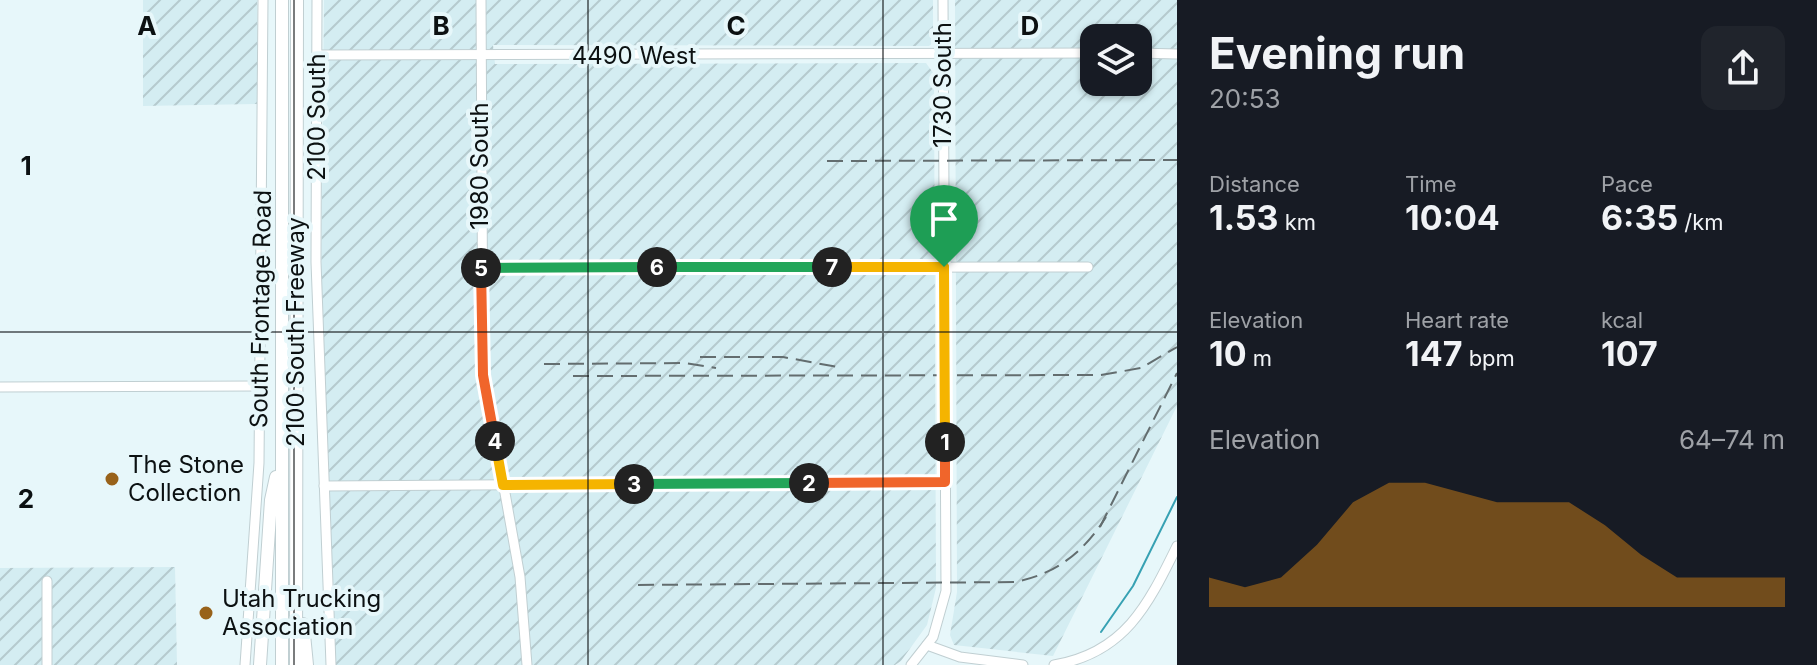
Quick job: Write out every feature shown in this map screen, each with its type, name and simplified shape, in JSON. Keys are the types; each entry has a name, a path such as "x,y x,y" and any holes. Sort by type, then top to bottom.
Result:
{"highway":[{"name":"2100 South Freeway","path":"282,0 282,665"},
{"name":"2100 South Freeway","path":"296,665 297,0"},
{"path":"296,424 301,598 307,665"},
{"path":"260,665 271,500 281,450"}],"street":[{"name":"South Frontage Road","path":"245,665 253,587 261,386 263,0"},
{"name":"2100 South","path":"317,0 316,262 331,665"},
{"name":"1980 South","path":"481,0 479,268 483,375 523,596 527,665"},
{"name":"1730 South","path":"911,665 927,645 941,619 946,591 943,0"},
{"name":"4490 West","path":"317,55 1080,53"},
{"path":"1152,53 1177,54"},
{"path":"479,268 1088,267"},
{"path":"0,387 261,386"},
{"path":"324,486 945,482"},
{"path":"1054,665 1091,656 1119,638 1138,617 1177,546"},
{"path":"47,581 47,665"},
{"path":"927,645 960,657 1023,665"}],"shaded area":[{"path":"143,0 257,0 257,104 143,106"},
{"path":"324,0 933,0 933,43 929,46 493,45 495,64 926,63 934,74 936,588 927,625 901,661 895,665 334,665 321,298"},
{"path":"955,0 1177,0 1177,406 1053,656 954,645 950,635 957,592"},
{"path":"175,567 177,665 0,665 0,568"}],"waterway":[{"path":"1101,632 1133,586 1177,497"}],"railway":[{"path":"827,161 1177,160"},
{"path":"573,376 1101,375 1141,368 1177,347"},
{"path":"700,357 783,357 843,368"},
{"path":"544,364 685,363 716,368"},
{"path":"1100,527 1177,373"},
{"path":"638,585 1014,582 1043,574 1067,560 1088,541 1106,517"}],"place":[{"name":"The Stone Collection","path":"112,479"},
{"name":"Utah Trucking Association","path":"206,613"}],"route":[{"path":"944,267 945,482 503,485 483,375 479,268 944,267"}]}
